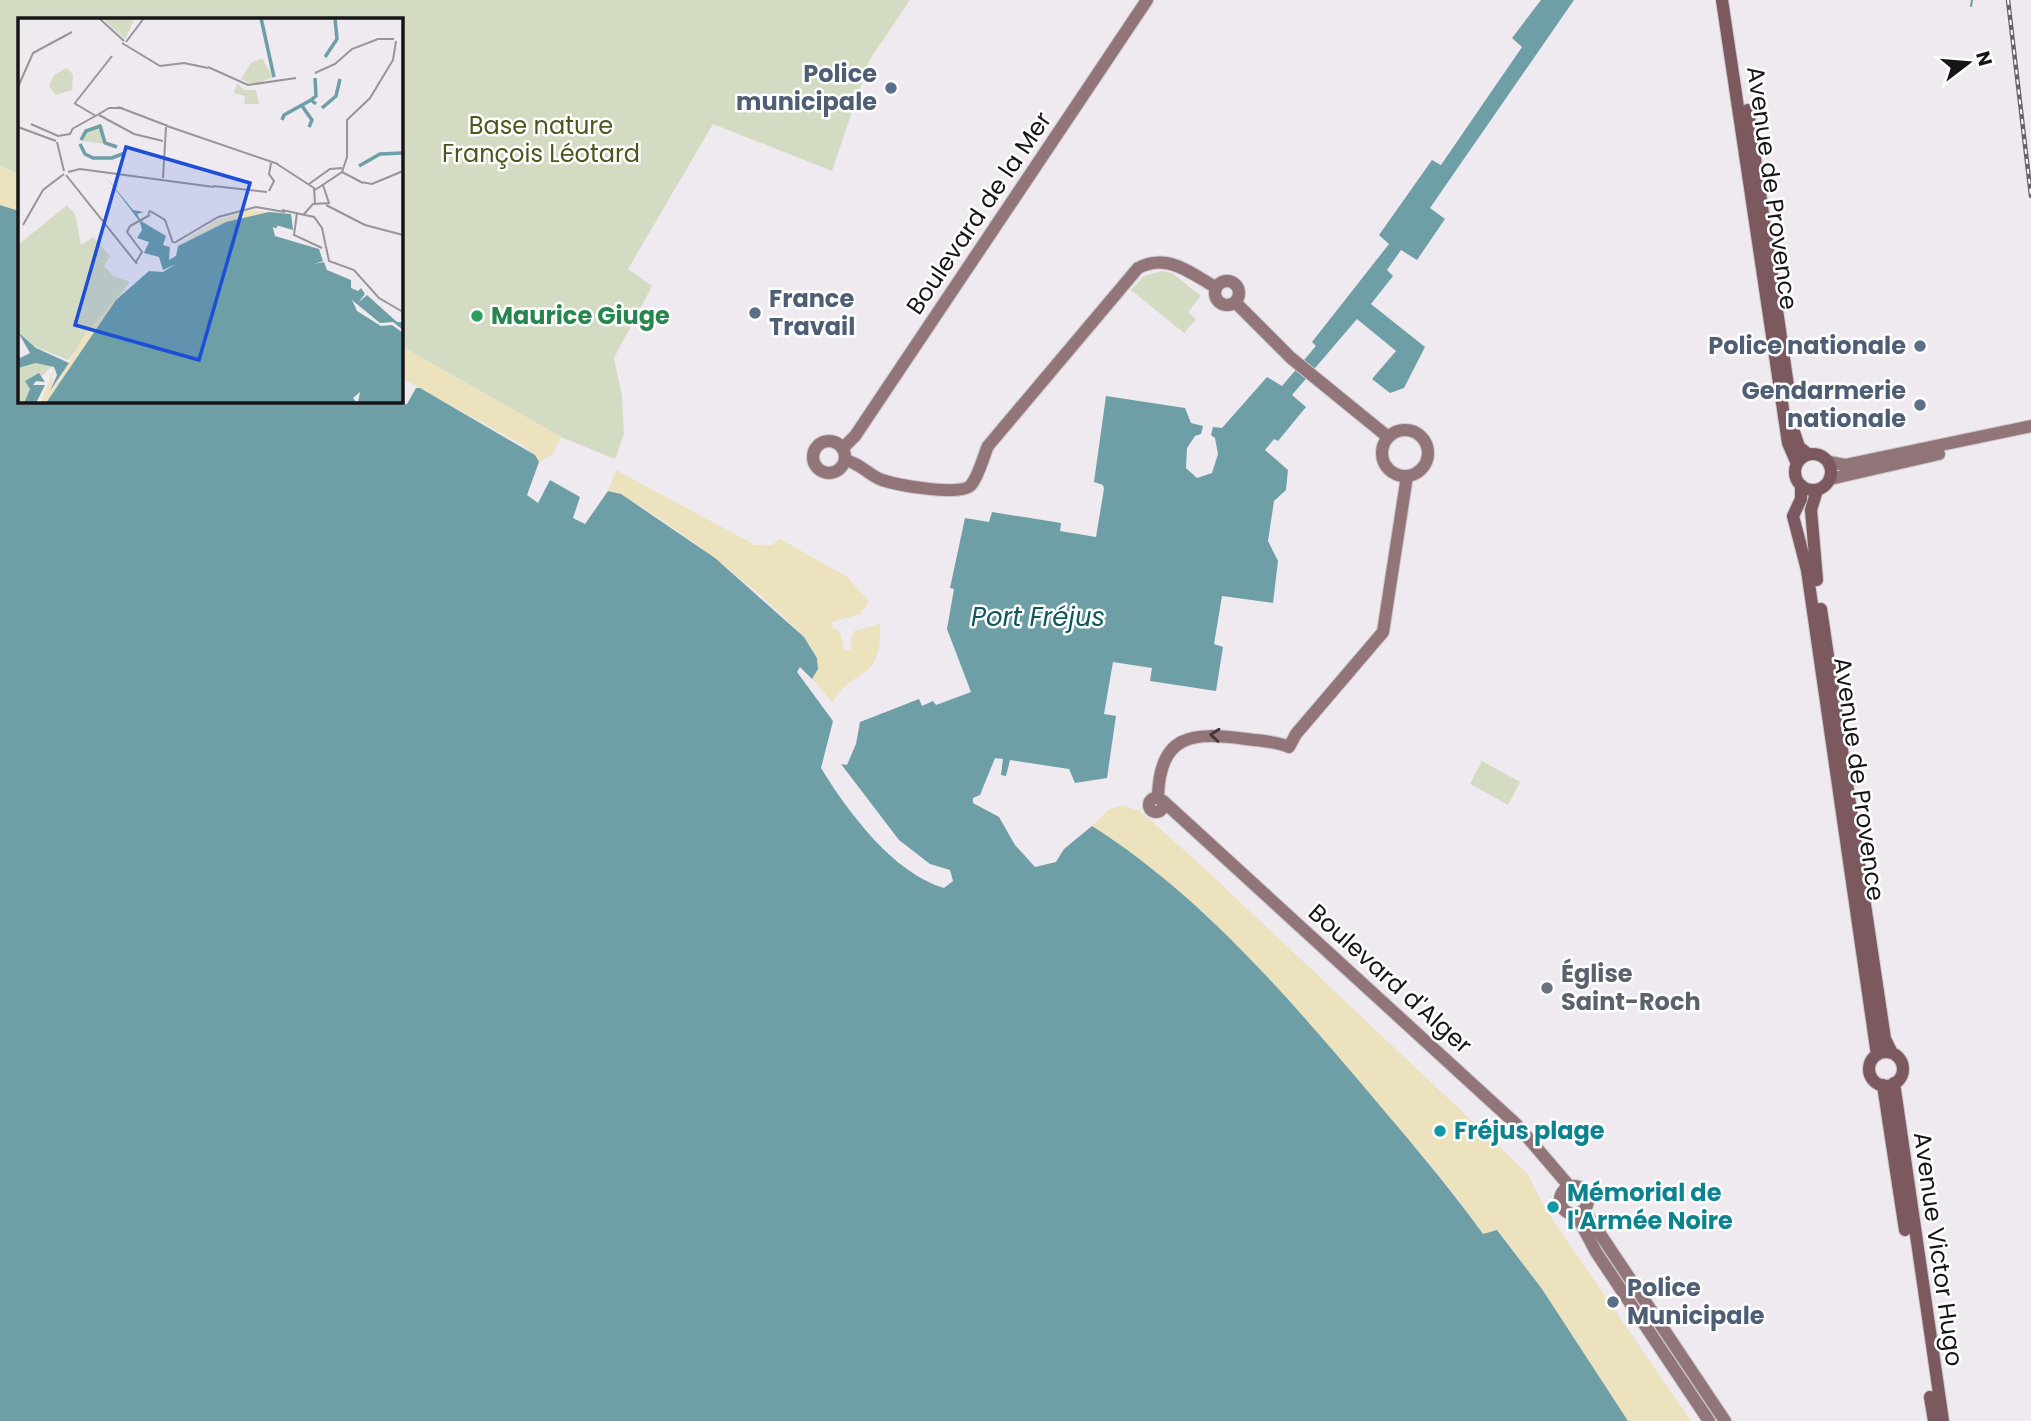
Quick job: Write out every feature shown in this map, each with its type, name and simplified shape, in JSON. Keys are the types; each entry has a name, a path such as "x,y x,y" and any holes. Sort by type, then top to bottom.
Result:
{"main road":[{"name":"Avenue de Provence","path":"1722,0 1788,443 1797,464"},
{"name":"Avenue de Provence","path":"1730,0 1763,205 1795,439 1808,454"},
{"path":"1808,454 1822,455 1829,462 1830,479 1817,490 1801,485 1795,475 1797,464 1808,454"},
{"name":"Avenue de Provence","path":"1801,485 1801,499 1794,510 1795,530 1807,570 1877,1055"},
{"name":"Avenue de Provence","path":"1817,490 1811,510 1812,543 1885,1039 1892,1053"},
{"path":"1892,1053 1902,1066 1900,1078 1888,1084 1870,1074 1871,1061 1877,1055 1892,1053"},
{"name":"Avenue Victor Hugo","path":"1888,1084 1934,1421"},
{"name":"Avenue Victor Hugo","path":"1888,1084 1943,1421"}],"street":[{"name":"Boulevard de la Mer","path":"1147,0 844,454 881,480 955,492 968,489 988,446 1138,268 1160,260 1170,262 1215,288"},
{"path":"1222,281 1235,284 1239,294 1235,302 1229,305 1219,303 1215,297 1215,288 1222,281"},
{"path":"1235,302 1262,333 1388,437"},
{"path":"1829,462 1845,465 2031,426"},
{"path":"1408,429 1421,435 1429,451 1423,468 1407,476 1390,470 1384,463 1382,454 1388,437 1408,429"},
{"path":"1830,479 2031,434"},
{"name":"Boulevard d'Alger","path":"1407,476 1383,632 1286,745 1212,734 1182,740 1173,747 1165,760 1163,805 1516,1124 1570,1186"},
{"path":"1580,1212 1565,1211 1560,1201 1563,1191 1570,1186 1580,1188 1586,1194 1580,1212 1596,1252 1709,1421"},
{"path":"1580,1212 1725,1421"}],"green space":[{"name":"Base nature François Léotard","path":"0,0 910,0 870,59 832,171 713,124 628,269 652,286 614,358 622,396 624,434 615,459 561,437 402,347 402,18 18,18 18,174 0,166"},
{"path":"1162,271 1172,273 1201,296 1188,312 1196,319 1184,333 1131,290 1144,276"},
{"path":"1482,761 1520,782 1508,805 1470,784"}],"sand":[{"path":"0,166 18,174 18,211 0,205"},
{"path":"402,347 561,437 553,454 539,462 535,455 521,444 402,379"},
{"path":"616,470 755,545 772,545 780,539 846,576 869,601 860,614 832,622 833,628 840,632 844,651 852,649 850,641 854,631 880,624 880,644 871,666 848,684 833,703 812,679 818,661 804,638 782,615 687,537 655,515 608,491"},
{"name":"Fréjus plage","path":"1122,805 1140,811 1204,868 1527,1173 1546,1210 1691,1421 1628,1421 1542,1289 1498,1230 1484,1235 1439,1176 1360,1082 1235,944 1166,881 1092,826 1108,810"}],"water":[{"name":"Port Fréjus","path":"1541,0 1574,0 1430,208 1445,219 1417,260 1401,250 1387,270 1393,276 1371,304 1425,347 1404,388 1390,393 1372,379 1396,351 1357,319 1292,395 1306,407 1278,441 1274,439 1265,450 1288,470 1286,490 1274,501 1268,541 1278,561 1273,603 1222,596 1214,644 1223,647 1216,691 1150,681 1152,668 1113,662 1104,714 1116,716 1107,778 1075,783 1069,769 1010,760 1006,776 1001,775 1003,759 995,758 980,795 973,798 973,803 999,817 1015,845 1035,867 1056,862 1064,849 1092,826 1130,852 1201,911 1267,977 1330,1047 1423,1157 1483,1234 1497,1230 1542,1289 1628,1421 0,1421 0,205 18,211 18,402 400,402 402,405 407,404 416,388 420,388 535,455 539,462 527,495 538,503 550,480 580,497 573,518 585,524 608,491 621,494 715,558 804,637 817,658 818,669 812,679 800,667 797,672 833,721 821,768 858,821 890,855 925,880 944,888 953,881 950,870 930,864 899,840 841,764 847,765 856,744 860,722 919,699 922,706 933,701 936,705 971,692 947,629 954,589 950,588 965,518 989,522 992,512 1061,523 1060,531 1096,537 1104,489 1103,485 1094,482 1106,396 1185,408 1191,423 1203,426 1201,434 1195,436 1187,448 1186,468 1197,478 1212,473 1218,454 1215,438 1211,435 1213,427 1222,428 1267,377 1282,386 1316,346 1312,342 1389,244 1379,235 1432,160 1441,165 1522,47 1512,38"}],"waterway":[{"path":"1971,6 1972,0"}],"railway":[{"path":"2008,0 2031,196"}],"place":[{"name":"Police municipale","path":"891,88"},
{"name":"France Travail","path":"755,313"},
{"name":"Maurice Giuge","path":"477,316"},
{"name":"Police nationale","path":"1920,346"},
{"name":"Gendarmerie nationale","path":"1920,405"},
{"name":"Église Saint-Roch","path":"1547,988"},
{"name":"Fréjus plage","path":"1440,1131"},
{"name":"Mémorial de l'Armée Noire","path":"1553,1207"},
{"name":"Police Municipale","path":"1613,1302"}]}
